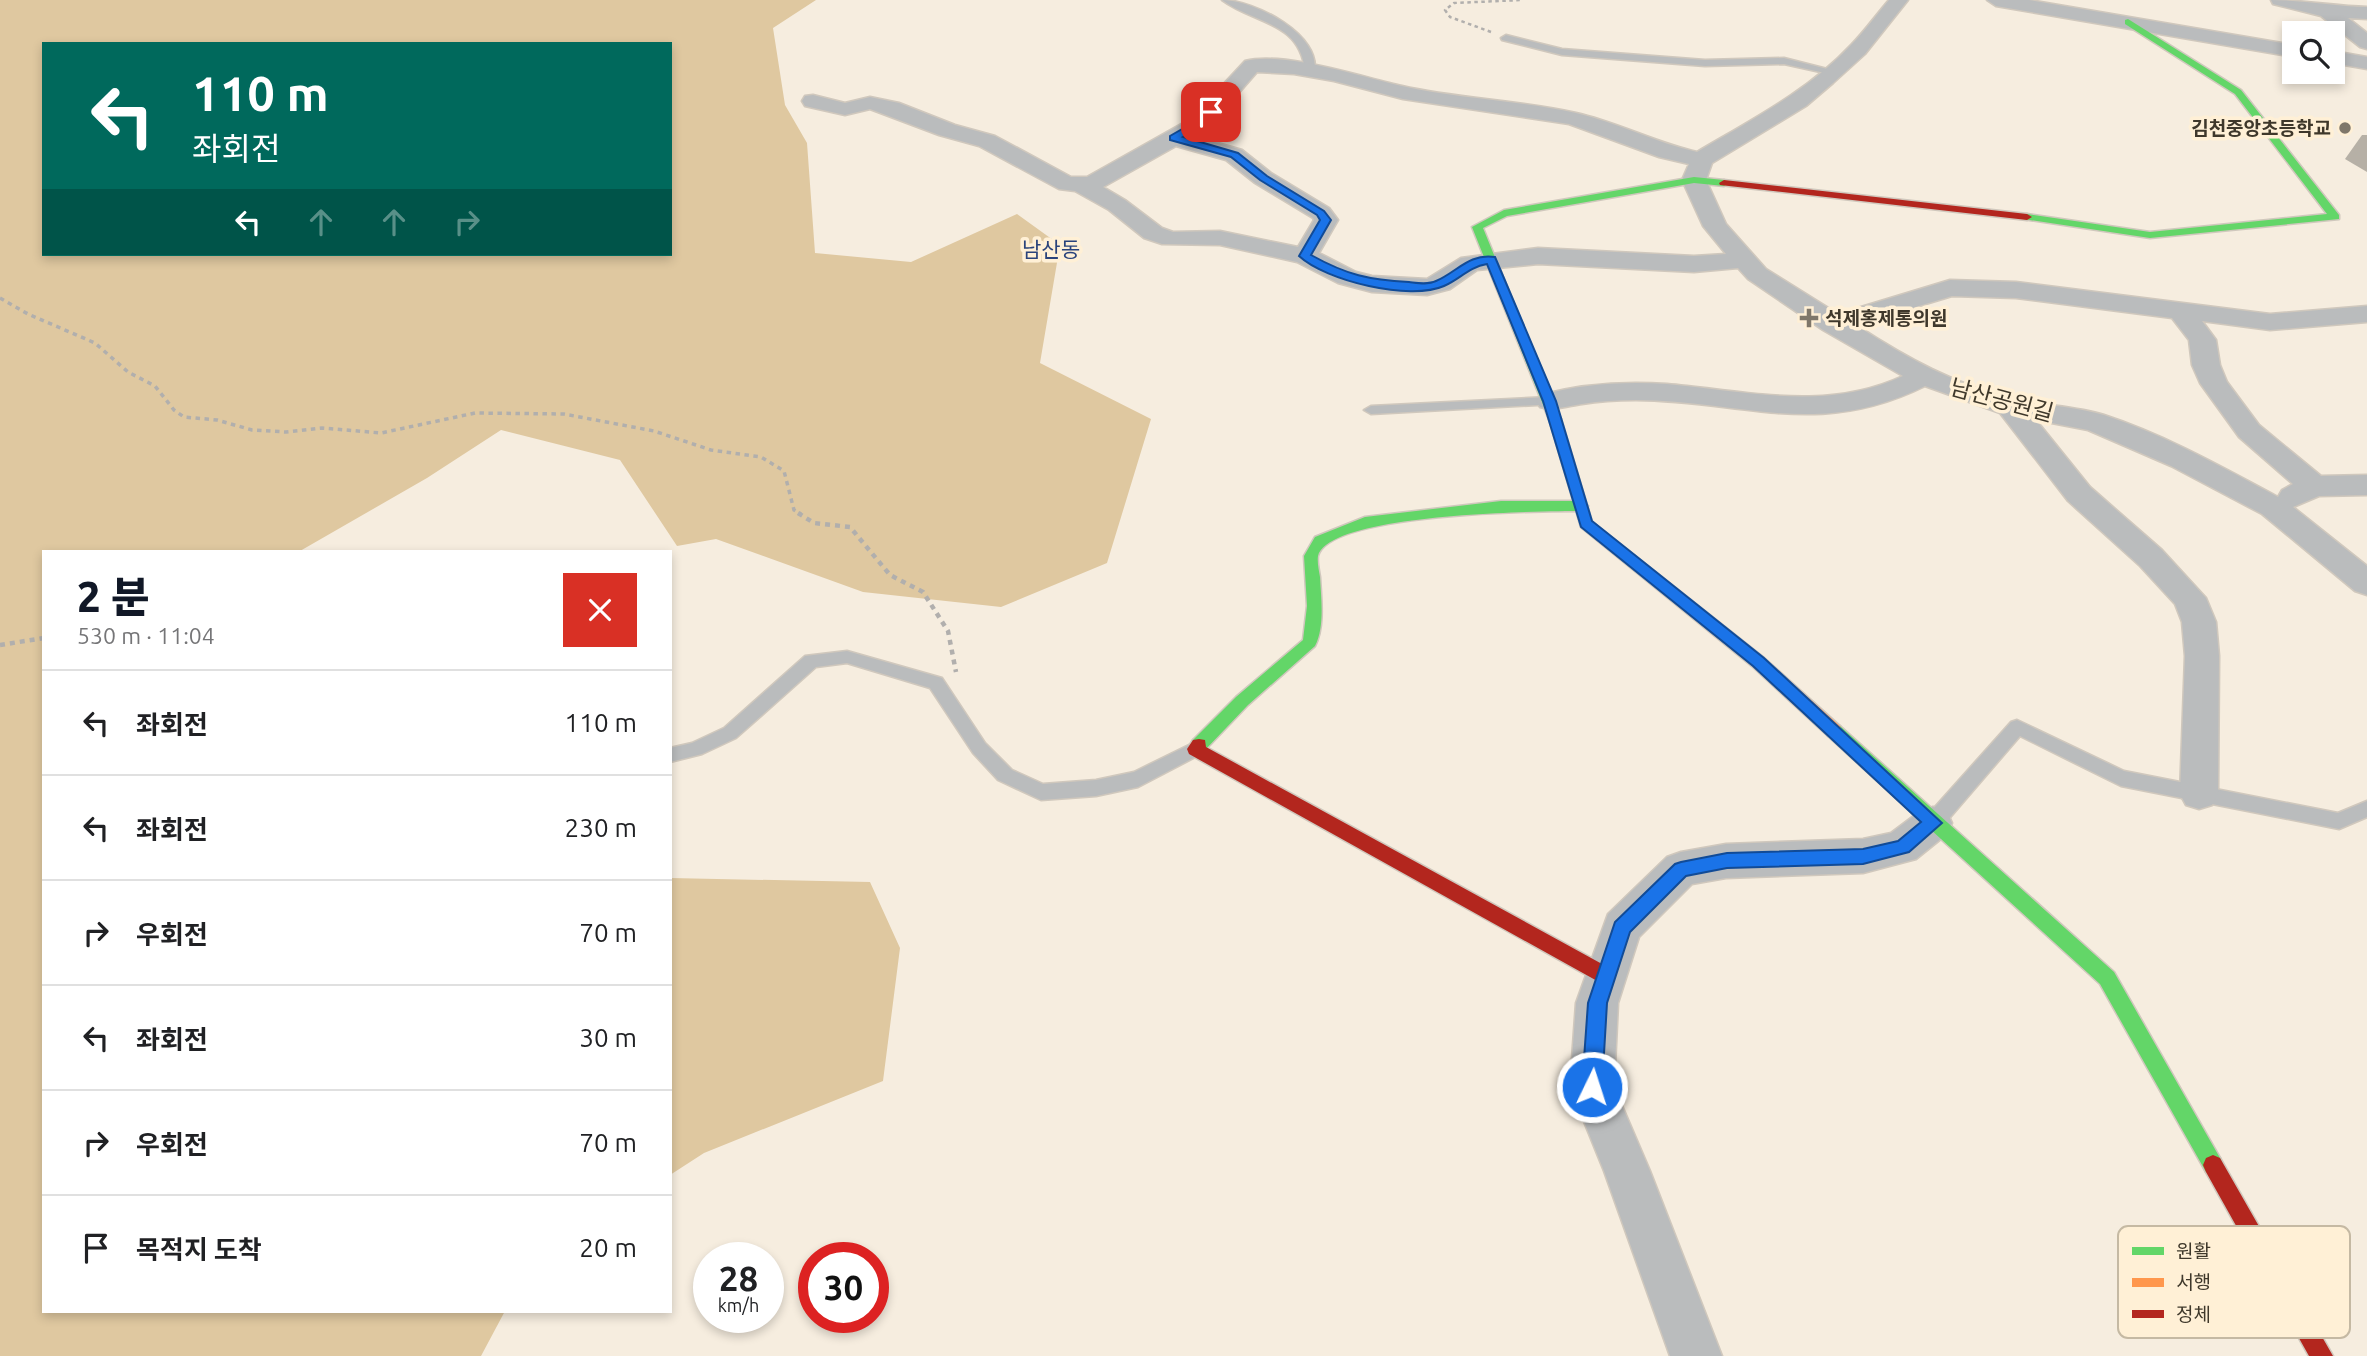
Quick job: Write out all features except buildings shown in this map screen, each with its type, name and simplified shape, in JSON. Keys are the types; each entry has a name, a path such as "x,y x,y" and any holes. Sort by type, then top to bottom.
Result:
{"street":[{"path":"1899,0 1858,50 1834,72 1798,101 1699,166 1504,214 1477,227 1549,401 1586,524 1758,662 2107,978 2248,1226"},
{"path":"1996,0 2282,49"},
{"path":"2280,0 2328,12 2367,13"},
{"path":"2328,12 2367,43"},
{"path":"813,101 845,109 870,103 891,108 947,130 987,141 1067,184 1092,184 1200,123 1252,65 1310,71 1403,93 1549,113 1575,119 1699,166 2150,235 2335,217 2238,92 2128,22"},
{"path":"2345,59 2367,63"},
{"path":"1174,138 1234,155 1263,178 1321,213 1326,220 1305,256"},
{"name":"남산공원길","path":"1699,166 1716,226 1756,274 1832,324 1895,362 1956,390 2010,407 2095,422 2182,459 2273,507 2367,583"},
{"path":"1080,184 1117,205 1153,233 1171,239 1220,239 1305,256 1347,278 1407,287 1441,284 1470,263 1491,259 1569,256 1694,264 1745,260"},
{"path":"1832,324 1950,288 2016,290 2270,322 2367,314"},
{"path":"2180,310 2202,340 2206,365 2214,383 2249,431 2314,486"},
{"path":"1549,401 1575,395 1613,392 1666,393 1798,409 1864,400 1899,391 1925,376"},
{"path":"2010,407 2079,494 2151,558 2189,598 2199,622 2202,656 2199,794"},
{"path":"2273,507 2314,486 2367,485"},
{"path":"1581,506 1501,506 1365,523 1320,540 1311,556 1314,606 1310,642 1242,701 1195,749 1606,976"},
{"path":"1696,1356 1628,1171 1592,1087 1597,1003 1622,928 1681,870 1727,861 1863,856 1902,847 1933,823"},
{"path":"2312,1338 2322,1356"}],"lane":[{"path":"1227,0 1281,27 1303,43 1309,57 1310,71"},
{"path":"1506,38 1562,52 1705,63 1784,61 1834,72"},
{"path":"1371,410 1549,401"},
{"path":"672,755 696,749 730,733 811,661 848,657 936,683 979,748 1005,775 1041,792 1097,788 1138,779 1195,749"},
{"path":"1933,823 2017,727 2121,778 2339,821 2367,809"}],"path":[{"path":"1506,38 1450,17 1445,10 1454,3 1522,0"},
{"path":"0,298 28,314 95,343 128,372 155,386 174,410 184,417 286,432 321,428 381,433 475,413 564,414 654,431 711,450 761,457 784,471 794,510 814,523 850,527 890,575 923,592 948,631 954,656 957,682 948,701"},
{"path":"0,645 42,638"}],"shaded area":[{"path":"0,0 816,0 773,28 785,105 807,143 815,253 911,262 1017,214 1060,245 1040,363 1151,419 1107,563 1001,607 863,592 716,539 677,546 620,460 501,430 427,478 302,550 42,550 42,1313 504,1313 481,1356 0,1356"},
{"path":"672,878 870,882 900,948 883,1081 704,1153 672,1174"}],"traffic: fast":[{"path":"2027,217 2150,235 2335,217 2238,92 2128,22"},
{"path":"1555,419 1477,227 1504,213 1694,180 1724,183"},
{"path":"1199,745 1242,701 1310,642 1314,606 1311,556 1320,540 1365,522 1501,506 1581,506"},
{"path":"1834,731 2107,978 2213,1165"}],"traffic: slow":[{"path":"1555,419 1586,524 1758,662 1834,731"}],"traffic: jam":[{"path":"1724,183 2027,217"},
{"path":"1199,745 1195,749 1606,976"},
{"path":"2213,1165 2248,1226"},
{"path":"2312,1338 2322,1356"}],"place":[{"name":"김천중앙초등학교","path":"2345,128"},
{"name":"석제홍제통의원","path":"1809,318"}],"district":[{"name":"남산동","path":"1051,250"}],"route":[{"path":"1211,112 1200,123 1174,138 1234,155 1263,178 1321,213 1326,220 1305,256 1326,268 1347,278 1371,284 1427,287 1441,284 1470,263 1491,259 1549,401 1586,524 1758,662 1933,823 1902,847 1863,856 1727,861 1681,870 1622,928 1597,1003 1592,1087"}]}
